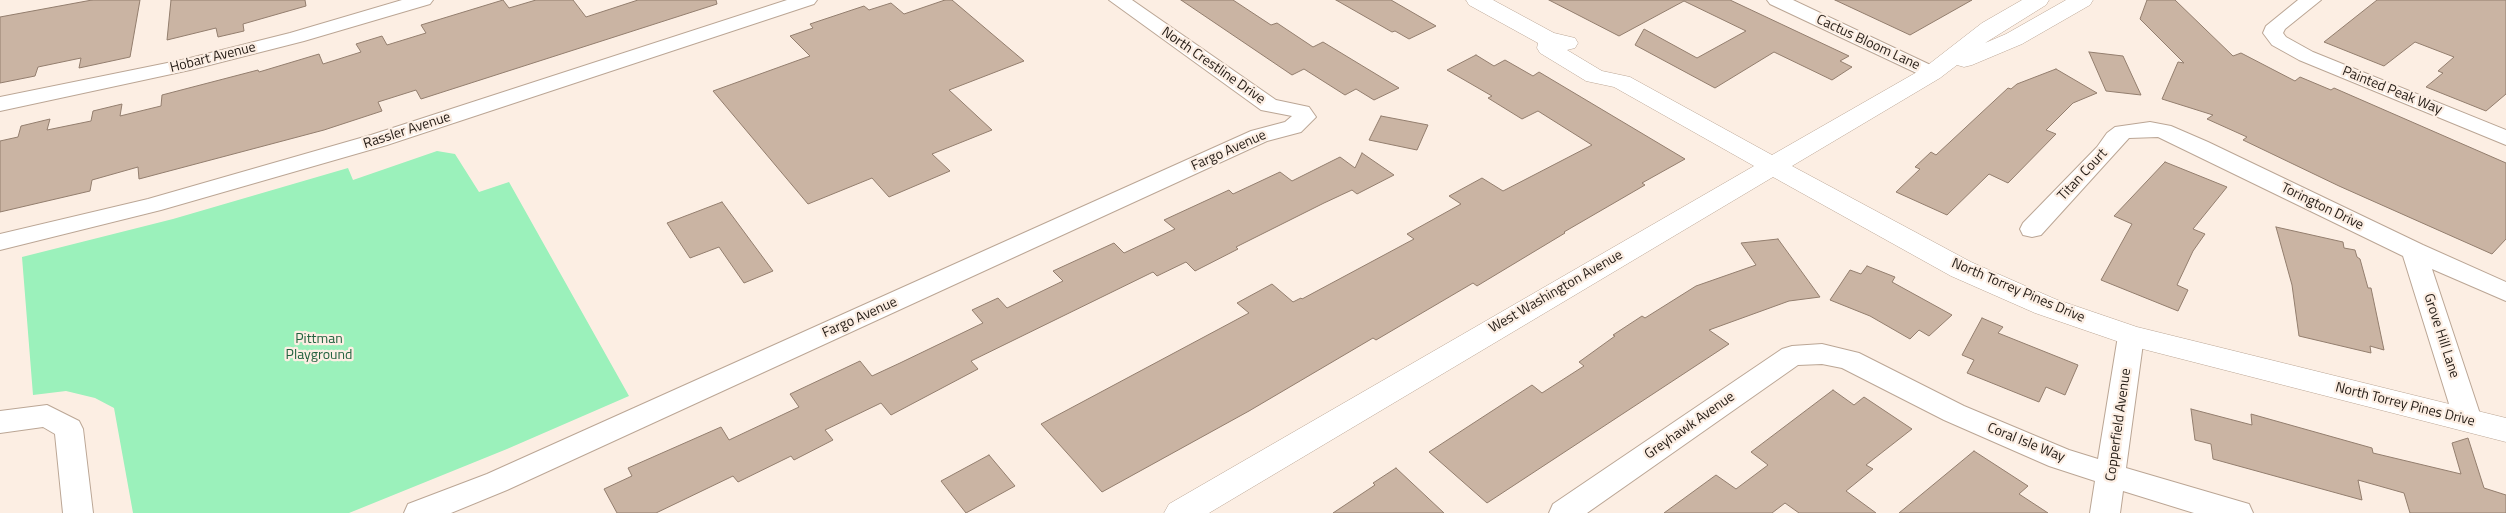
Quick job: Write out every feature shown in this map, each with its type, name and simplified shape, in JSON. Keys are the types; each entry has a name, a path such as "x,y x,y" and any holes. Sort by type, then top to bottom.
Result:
{"main road":[{"name":"North Torrey Pines Drive","path":"1477,0 1550,40 1548,48 1594,76 1622,82 1961,269 2045,306 2131,336 2506,430"},
{"name":"West Washington Avenue","path":"1181,513 1932,72 1990,28 2038,0"},
{"name":"West Washington Avenue","path":"1932,72 2014,39 2082,0"}],"street":[{"name":"Hobart Avenue","path":"0,104 183,66 296,37 423,0"},
{"name":"Rassler Avenue","path":"0,242 154,205 360,146 807,0"},
{"name":"North Crestline Drive","path":"1119,0 1269,105 1301,112 1305,117 1300,123"},
{"name":"Cactus Bloom Lane","path":"1777,0 1932,72"},
{"name":"Painted Peak Way","path":"2311,0 2276,26 2273,33 2279,42 2306,56 2506,138"},
{"name":"Fargo Avenue","path":"419,513 497,482 1259,136 1284,130 1300,123"},
{"name":"Titan Court","path":"2032,229 2105,152 2115,138 2123,132 2137,129"},
{"name":"Torington Drive","path":"2137,129 2163,132 2184,140 2414,251 2506,292"},
{"name":"Grove Hill Lane","path":"2414,251 2468,420"},
{"name":"Copperfield Avenue","path":"2105,513 2131,336"},
{"name":"Coral Isle Way","path":"1822,354 1849,360 1954,413 2059,458 2175,496 2238,513"},
{"name":"Greyhawk Avenue","path":"1564,513 1792,356 1822,354"},
{"path":"0,422 47,416 69,428 78,513"}],"green space":[{"name":"Pittman Playground","path":"437,151 455,154 479,192 509,182 629,396 507,449 349,513 133,513 114,408 95,398 66,391 33,395 22,257 173,219 348,168 353,180"}],"building":[{"path":"92,0 140,0 130,57 79,68 81,58 38,67 35,76 0,83 0,17"},
{"path":"171,0 305,0 306,6 243,24 244,31 218,37 216,28 167,40"},
{"path":"503,0 509,8 536,0 573,0 586,17 638,0 716,0 717,4 421,99 416,90 378,102 382,111 324,130 139,179 138,167 92,180 90,191 0,212 0,141 18,137 21,126 50,119 47,130 91,121 93,111 122,104 120,116 161,106 162,95 258,70 259,72 319,54 323,64 361,52 356,44 382,36 387,45 426,33 421,25"},
{"path":"945,0 952,0 1024,61 949,90 992,130 932,154 950,171 889,197 872,178 808,204 713,91 810,56 790,36 813,28 810,24 864,6 869,10 891,3 904,14"},
{"path":"1181,0 1233,0 1271,25 1277,23 1313,47 1323,42 1399,88 1374,100 1356,89 1345,95 1304,69 1292,75"},
{"path":"1336,0 1391,0 1436,26 1409,39 1395,31 1392,32"},
{"path":"1549,0 1730,0 1849,56 1840,61 1852,67 1832,80 1774,52 1715,88 1635,45 1644,29 1697,58 1746,31 1684,1 1619,36"},
{"path":"1835,0 1972,0 1910,35"},
{"path":"2147,0 2175,0 2233,56 2241,53 2295,81 2300,77 2331,90 2334,88 2506,163 2506,239 2492,254 2339,186 2243,140 2247,137 2207,119 2213,115 2162,99 2178,62 2184,63 2140,19"},
{"path":"2377,0 2506,0 2506,94 2486,111 2426,87 2443,73 2438,71 2454,57 2415,42 2384,66 2324,42"},
{"path":"2089,52 2123,56 2141,95 2106,91"},
{"path":"1476,55 1494,66 1505,60 1533,76 1539,72 1685,159 1642,183 1645,185 1477,286 1473,283 1376,340 1373,338 1249,411 1102,492 1041,424 1249,313 1237,303 1272,284 1293,302 1302,299 1414,239 1407,234 1461,204 1449,196 1482,178 1503,191 1592,145 1538,111 1522,119 1488,98 1492,96 1447,70"},
{"path":"2056,69 2097,93 2073,103 2046,130 2056,134 2008,183 1989,174 1947,215 1896,192 1920,169 1915,167 1931,152 1936,155 2008,88 2011,89 2017,84"},
{"path":"1381,116 1428,125 1417,150 1369,140"},
{"path":"1362,153 1394,175 1357,194 1352,190 1324,203 1236,247 1238,249 1195,271 1186,262 1157,276 1153,272 971,361 978,369 891,415 881,403 825,430 833,440 794,460 791,456 738,482 733,476 656,513 617,513 604,489 632,476 628,468 721,427 729,440 799,407 790,394 860,361 872,376 900,363 983,323 972,310 998,298 1007,308 1063,281 1053,271 1114,243 1124,253 1175,229 1164,220 1229,190 1233,194 1280,172 1292,181 1340,157 1355,168"},
{"path":"2165,162 2227,187 2193,229 2205,234 2193,251 2177,285 2188,290 2178,311 2101,280 2132,224 2114,216"},
{"path":"722,202 773,271 744,283 719,247 690,258 667,223"},
{"path":"2276,227 2343,242 2344,248 2355,250 2357,257 2360,259 2368,288 2371,288 2384,350 2370,346 2371,353 2299,336 2292,285"},
{"path":"1778,239 1820,297 1789,301 1709,330 1729,344 1487,503 1429,452 1532,385 1542,393 1584,366 1579,362 1615,336 1613,335 1642,316 1645,318 1696,286 1756,265 1741,243"},
{"path":"1867,266 1895,277 1892,282 1952,315 1929,336 1919,330 1910,339 1870,316 1830,300 1850,270 1861,274"},
{"path":"1982,318 2003,327 1998,333 2078,365 2065,395 2046,387 2039,402 1967,373 1974,360 1962,355"},
{"path":"1833,390 1854,405 1864,397 1912,429 1866,465 1873,469 1846,491 1876,513 1799,513 1785,503 1772,513 1664,513 1716,475 1736,489 1768,465 1751,452"},
{"path":"2191,409 2252,425 2251,414 2372,448 2373,453 2461,474 2452,443 2468,438 2484,488 2506,495 2506,513 2410,513 2404,493 2358,480 2362,500 2213,459 2211,444 2195,440"},
{"path":"1974,451 2028,486 2019,494 2048,513 1899,513"},
{"path":"989,455 1015,486 966,513 941,481"},
{"path":"1396,468 1444,513 1333,513 1375,485 1373,483"}]}
